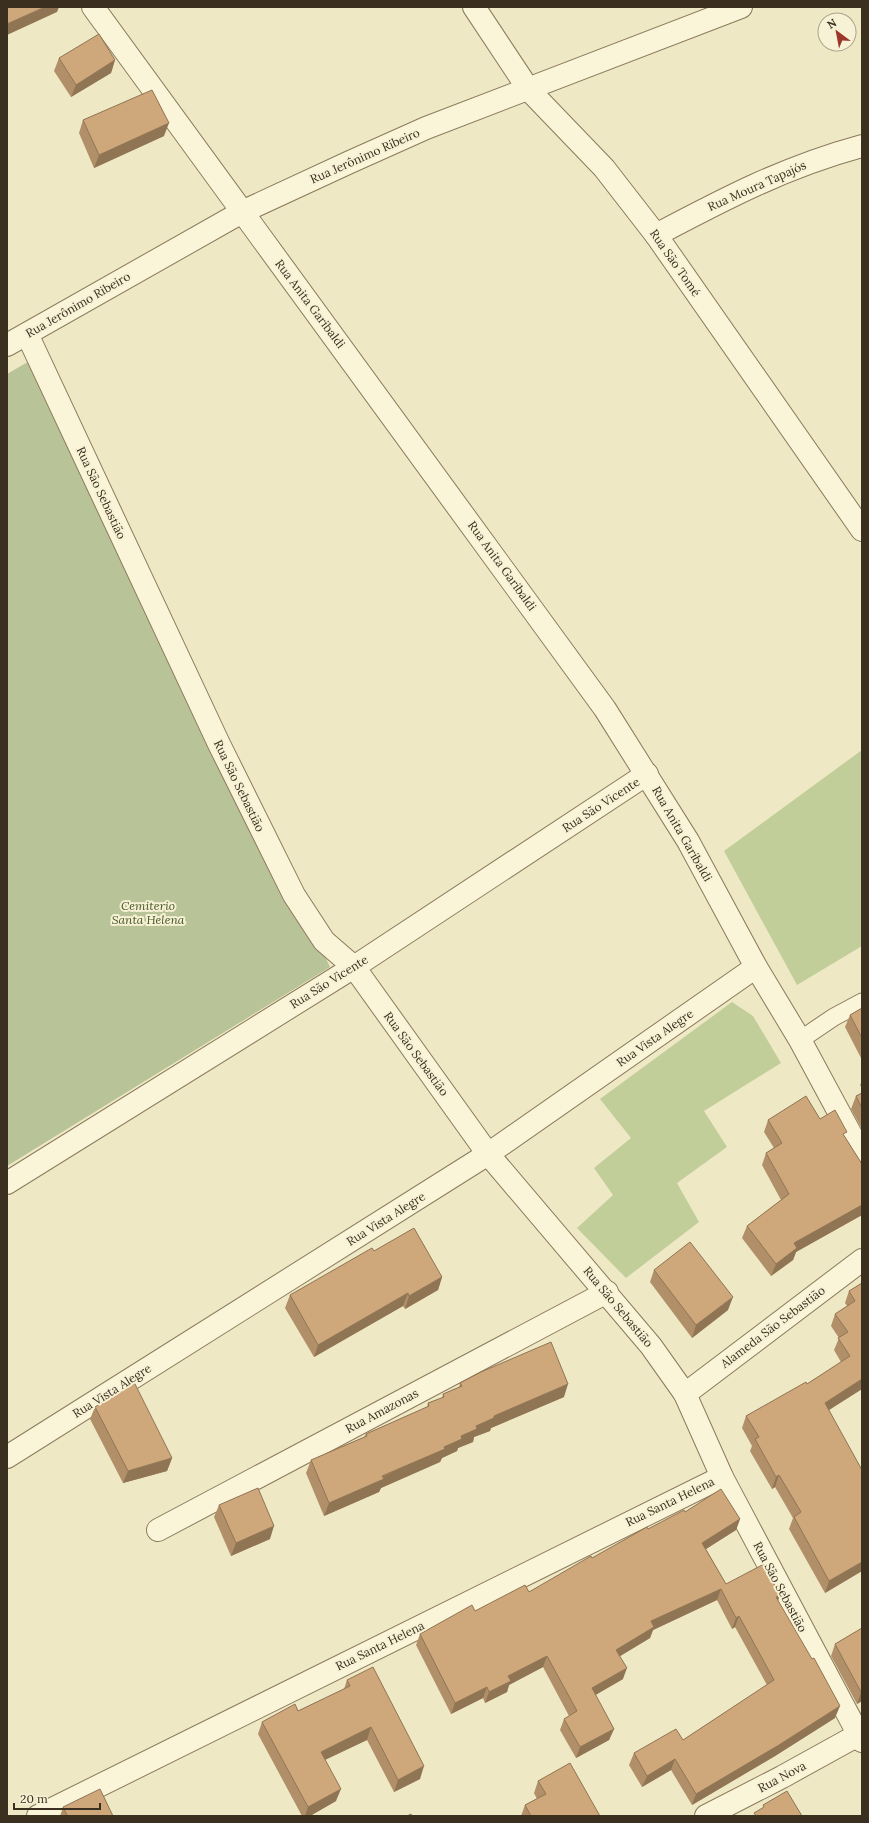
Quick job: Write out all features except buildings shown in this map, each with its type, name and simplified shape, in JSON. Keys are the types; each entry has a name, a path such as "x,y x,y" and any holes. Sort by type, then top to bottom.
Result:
{"street":[{"name":"Rua Anita Garibaldi","path":"94,7 605,709 648,774 688,840 756,966 800,1040 862,1155"},
{"name":"Rua São Tomé","path":"474,7 530,90 604,168 656,235 862,530"},
{"name":"Rua Jerônimo Ribeiro","path":"7,345 242,212 426,128 530,90 741,7"},
{"name":"Rua Moura Tapajós","path":"656,235 732,194 781,172 824,156 862,146"},
{"name":"Rua São Sebastião","path":"27,334 274,857 294,895 324,940 354,968 488,1154 607,1292 651,1346 685,1394 722,1477 860,1738"},
{"name":"Rua São Vicente","path":"7,1183 354,968 648,774"},
{"name":"Rua Vista Alegre","path":"7,1458 488,1154 756,966"},
{"name":"Alameda São Sebastião","path":"685,1394 862,1260"},
{"name":"Rua Amazonas","path":"158,1530 607,1292"},
{"name":"Rua Santa Helena","path":"38,1816 722,1477"},
{"name":"Rua Nova","path":"706,1816 860,1738"}],"lane":[{"path":"800,1040 834,1017 862,1002"}],"green space":[{"name":"Cemiterio Santa Helena","path":"40,355 330,967 7,1166 7,374"},
{"path":"862,750 862,946 797,985 724,851"},
{"path":"732,1002 753,1016 781,1063 704,1111 727,1147 677,1183 699,1222 626,1278 577,1228 613,1195 594,1168 631,1138 600,1099"}]}
